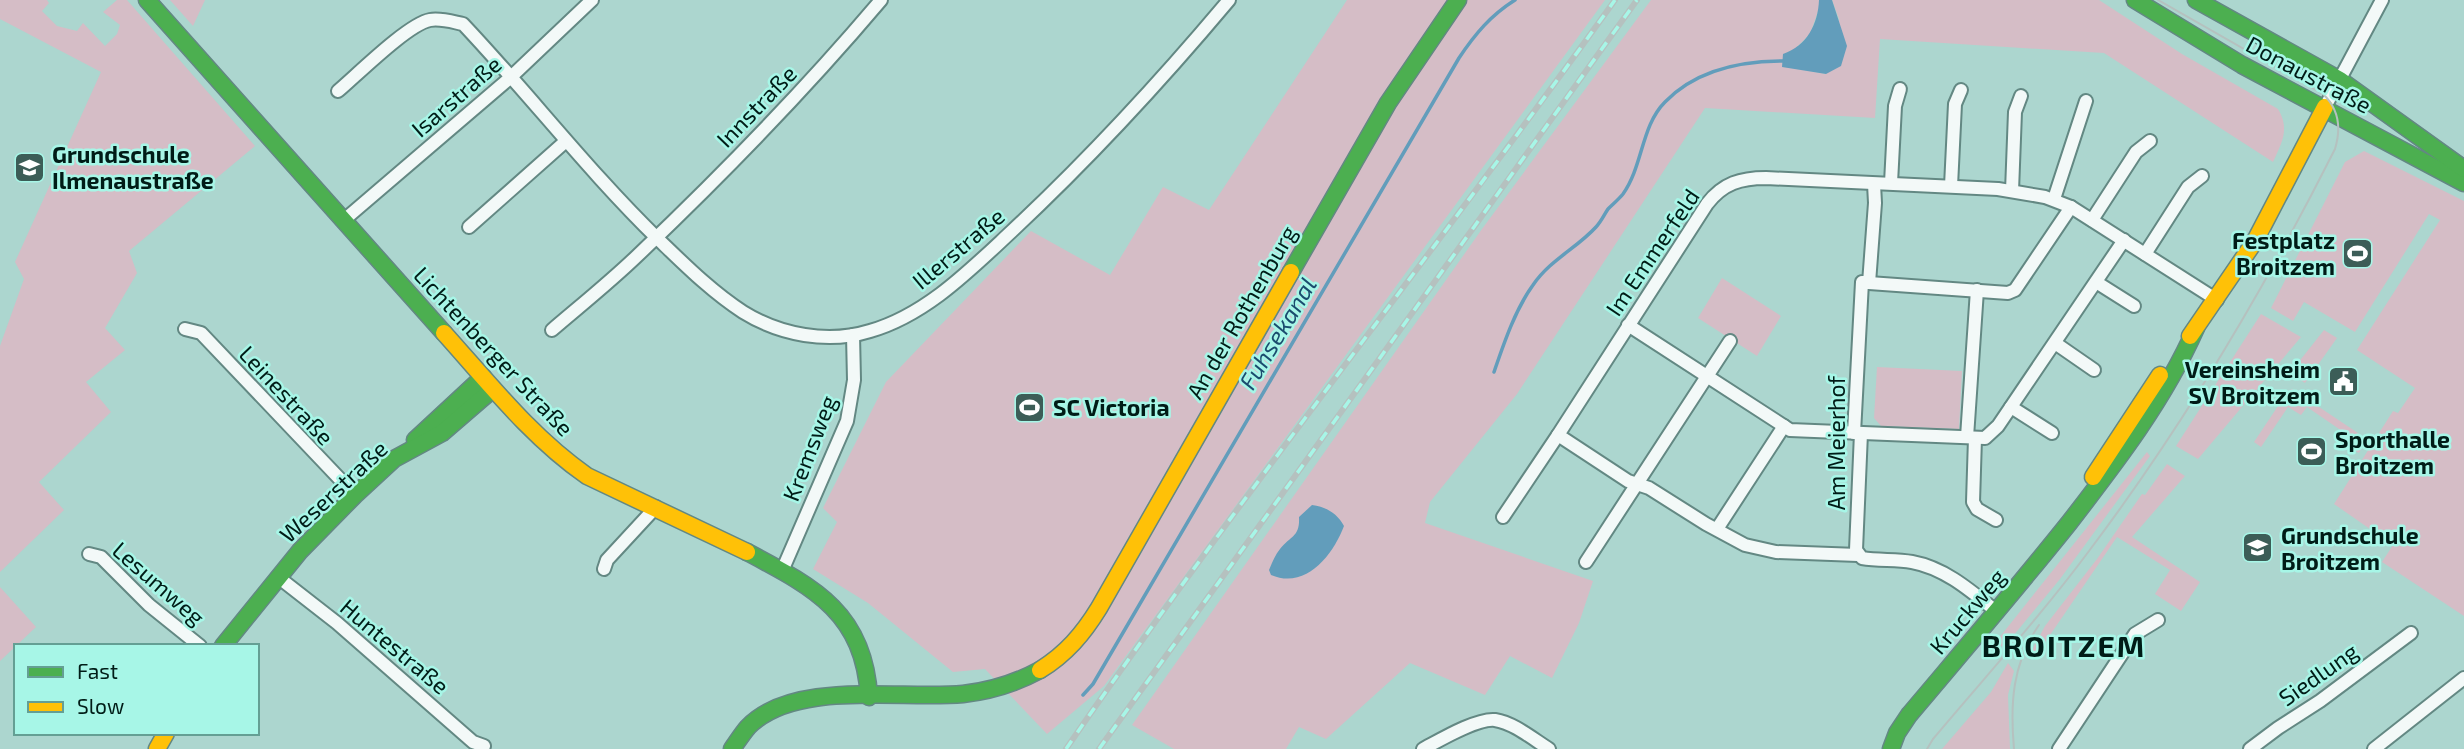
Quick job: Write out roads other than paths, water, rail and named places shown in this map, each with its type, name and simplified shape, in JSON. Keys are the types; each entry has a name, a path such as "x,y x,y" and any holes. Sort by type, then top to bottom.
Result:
{"street":[{"name":"Lichtenberger Straße","path":"147,0 531,430 576,469 730,543 782,571 823,600 851,629 866,664 869,697"},
{"name":"Isarstraße","path":"344,220 511,77 592,0"},
{"name":"Innstraße","path":"656,237 801,90 881,0"},
{"name":"Illerstraße","path":"338,91 405,34 426,21 434,19 463,24 624,206 722,296 761,321 791,332 811,336 853,335 892,323 915,311 966,273 1099,146 1229,0"},
{"name":"An der Rothenburg","path":"732,749 752,722 785,705 813,699 950,695 998,688 1025,678 1050,664 1078,639 1105,599 1388,103 1458,0"},
{"name":"Donaustraße","path":"2135,0 2242,65 2464,183"},
{"name":"Donaustraße","path":"2196,0 2340,80 2464,169"},
{"path":"2325,107 2382,0"},
{"path":"1891,183 1895,106 1900,89"},
{"path":"1951,186 1955,104 1961,90"},
{"path":"2012,191 2015,111 2021,96"},
{"path":"2054,199 2086,101"},
{"name":"Kruckweg","path":"1891,749 1897,733 1909,715 1997,612 2137,434 2178,368 2196,328 2255,241 2325,107"},
{"path":"469,226 566,141"},
{"path":"2092,220 2136,152 2150,141"},
{"path":"2145,254 2188,187 2202,176"},
{"name":"Im Emmerfeld","path":"1503,517 1707,204 1724,186 1739,180 1756,178 1951,186 2012,191 2054,199 2092,220 2217,300"},
{"name":"Am Meierhof","path":"1858,555 1855,545 1861,433 1854,433 1862,282 1869,283 1874,184"},
{"path":"1869,283 2008,293 2015,290 2071,207"},
{"path":"552,330 656,237"},
{"path":"1628,325 1790,430 1985,438 1998,426 2124,240"},
{"path":"2096,282 2134,306"},
{"path":"1977,290 1971,438 1973,502 1977,509 1996,520"},
{"name":"Leinestraße","path":"185,329 201,333 355,495"},
{"name":"Kremsweg","path":"782,571 847,421 854,380 853,335"},
{"path":"1586,562 1730,341"},
{"path":"2054,343 2094,370"},
{"name":"Weserstraße","path":"225,644 300,551 355,495 488,383"},
{"path":"2011,407 2052,433"},
{"path":"1717,529 1784,426"},
{"path":"1558,435 1628,481 1639,483 1745,545 1763,550 1858,555 1862,558 1897,560 1930,567 1970,590 1997,612"},
{"path":"604,569 607,560 656,507"},
{"name":"Lesumweg","path":"89,554 100,557 149,605 198,644"},
{"name":"Huntestraße","path":"278,577 404,679 473,742 484,746"},
{"path":"2059,749 2134,634 2158,620"},
{"name":"Siedlung","path":"2250,749 2411,633"},
{"path":"2374,749 2464,678"},
{"path":"1423,749 1478,723 1494,720 1509,724 1549,749"}],"water":[{"path":"1819,0 1832,0 1847,46 1841,66 1826,74 1782,67 1783,54 1799,46 1810,33"},
{"path":"1312,505 1331,511 1344,526 1333,548 1307,574 1296,578 1271,575 1269,570 1277,554 1296,532 1299,517"}],"waterway":[{"name":"Fuhsekanal","path":"1083,695 1093,684 1459,58 1484,26 1515,0"},
{"path":"1494,372 1510,327 1540,276 1596,227 1630,183 1646,134 1665,102 1690,82 1719,69 1750,63 1783,61"}],"tram line":[{"path":"1927,749 2070,575 2158,455 2251,305 2335,149 2337,120 2332,106 2323,94 2158,0"},
{"path":"2014,749 2012,716 2018,670 2023,654 2039,625"}],"railway":[{"path":"1066,749 1200,560 1615,0"},
{"path":"1099,749 1637,0"}],"place":[{"name":"Grundschule Ilmenaustraße","path":"29,167"},
{"name":"Festplatz Broitzem","path":"2358,253"},
{"name":"Vereinsheim SV Broitzem","path":"2343,382"},
{"name":"SC Victoria","path":"1030,407"},
{"name":"Sporthalle Broitzem","path":"2312,452"},
{"name":"Grundschule Broitzem","path":"2258,548"}],"district":[{"name":"BROITZEM","path":"2064,645"}]}
